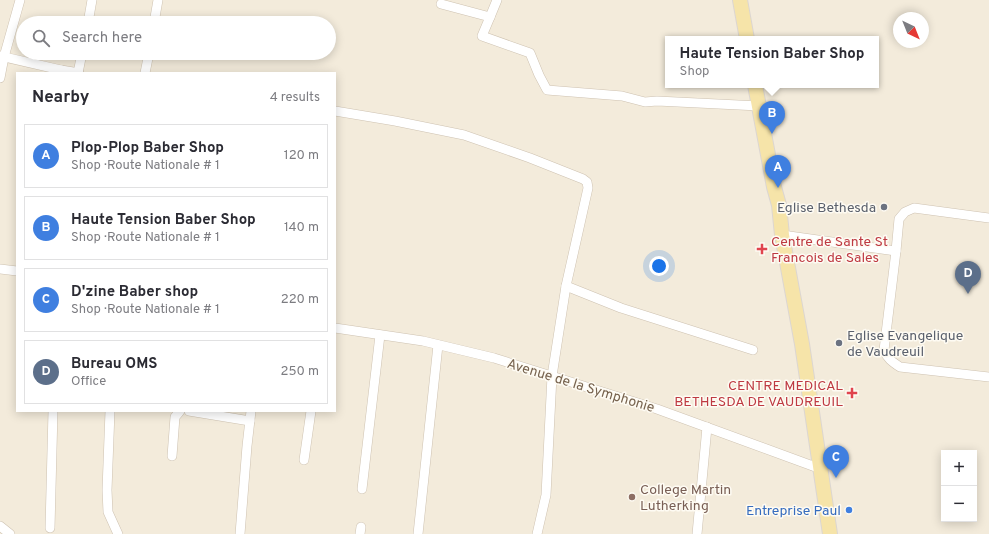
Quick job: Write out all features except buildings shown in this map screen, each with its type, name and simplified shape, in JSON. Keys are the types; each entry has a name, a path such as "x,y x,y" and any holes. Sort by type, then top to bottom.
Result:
{"main road":[{"path":"740,0 746,36"},
{"path":"756,88 805,360 830,534"}],"street":[{"path":"0,78 2,56 20,0"},
{"path":"89,16 92,0"},
{"path":"155,16 158,0"},
{"path":"497,0 482,36 530,53 547,90 622,96 645,102 657,101 759,106"},
{"path":"441,4 490,16"},
{"path":"2,56 16,60"},
{"path":"18,60 61,71"},
{"path":"78,72 81,60"},
{"path":"145,72 148,60"},
{"path":"336,111 464,135 530,158 583,179 587,182 588,188 566,286 552,376 546,495 537,534"},
{"path":"989,218 914,208 905,212 899,219 884,350 886,357 900,367 989,377"},
{"path":"782,235 896,251"},
{"path":"0,268 16,272"},
{"path":"566,286 621,308 753,350"},
{"name":"Avenue de la Symphonie","path":"336,328 438,345 494,358 657,409 821,469"},
{"path":"362,489 380,335"},
{"path":"418,534 438,345"},
{"path":"50,528 53,412"},
{"path":"110,412 107,490 108,512 118,534"},
{"path":"172,456 175,417 179,412"},
{"path":"195,412 250,421"},
{"path":"240,534 247,446 252,412"},
{"path":"304,460 311,412"},
{"path":"697,534 708,428"},
{"path":"0,526 10,534"}],"shaded area":[{"path":"0,0 989,0 989,534 0,534"}],"place":[{"name":"Haute Tension Baber Shop","path":"772,134"},
{"name":"Plop-Plop Baber Shop","path":"778,188"},
{"name":"Eglise Bethesda","path":"884,207"},
{"name":"Centre de Sante St Francois de Sales","path":"762,249"},
{"name":"Bureau OMS","path":"968,294"},
{"name":"Eglise Evangelique de Vaudreuil","path":"839,343"},
{"name":"CENTRE MEDICAL BETHESDA DE VAUDREUIL","path":"852,393"},
{"name":"D'zine Baber shop","path":"836,478"},
{"name":"College Martin Lutherking","path":"632,497"},
{"name":"Entreprise Paul","path":"849,510"}]}
